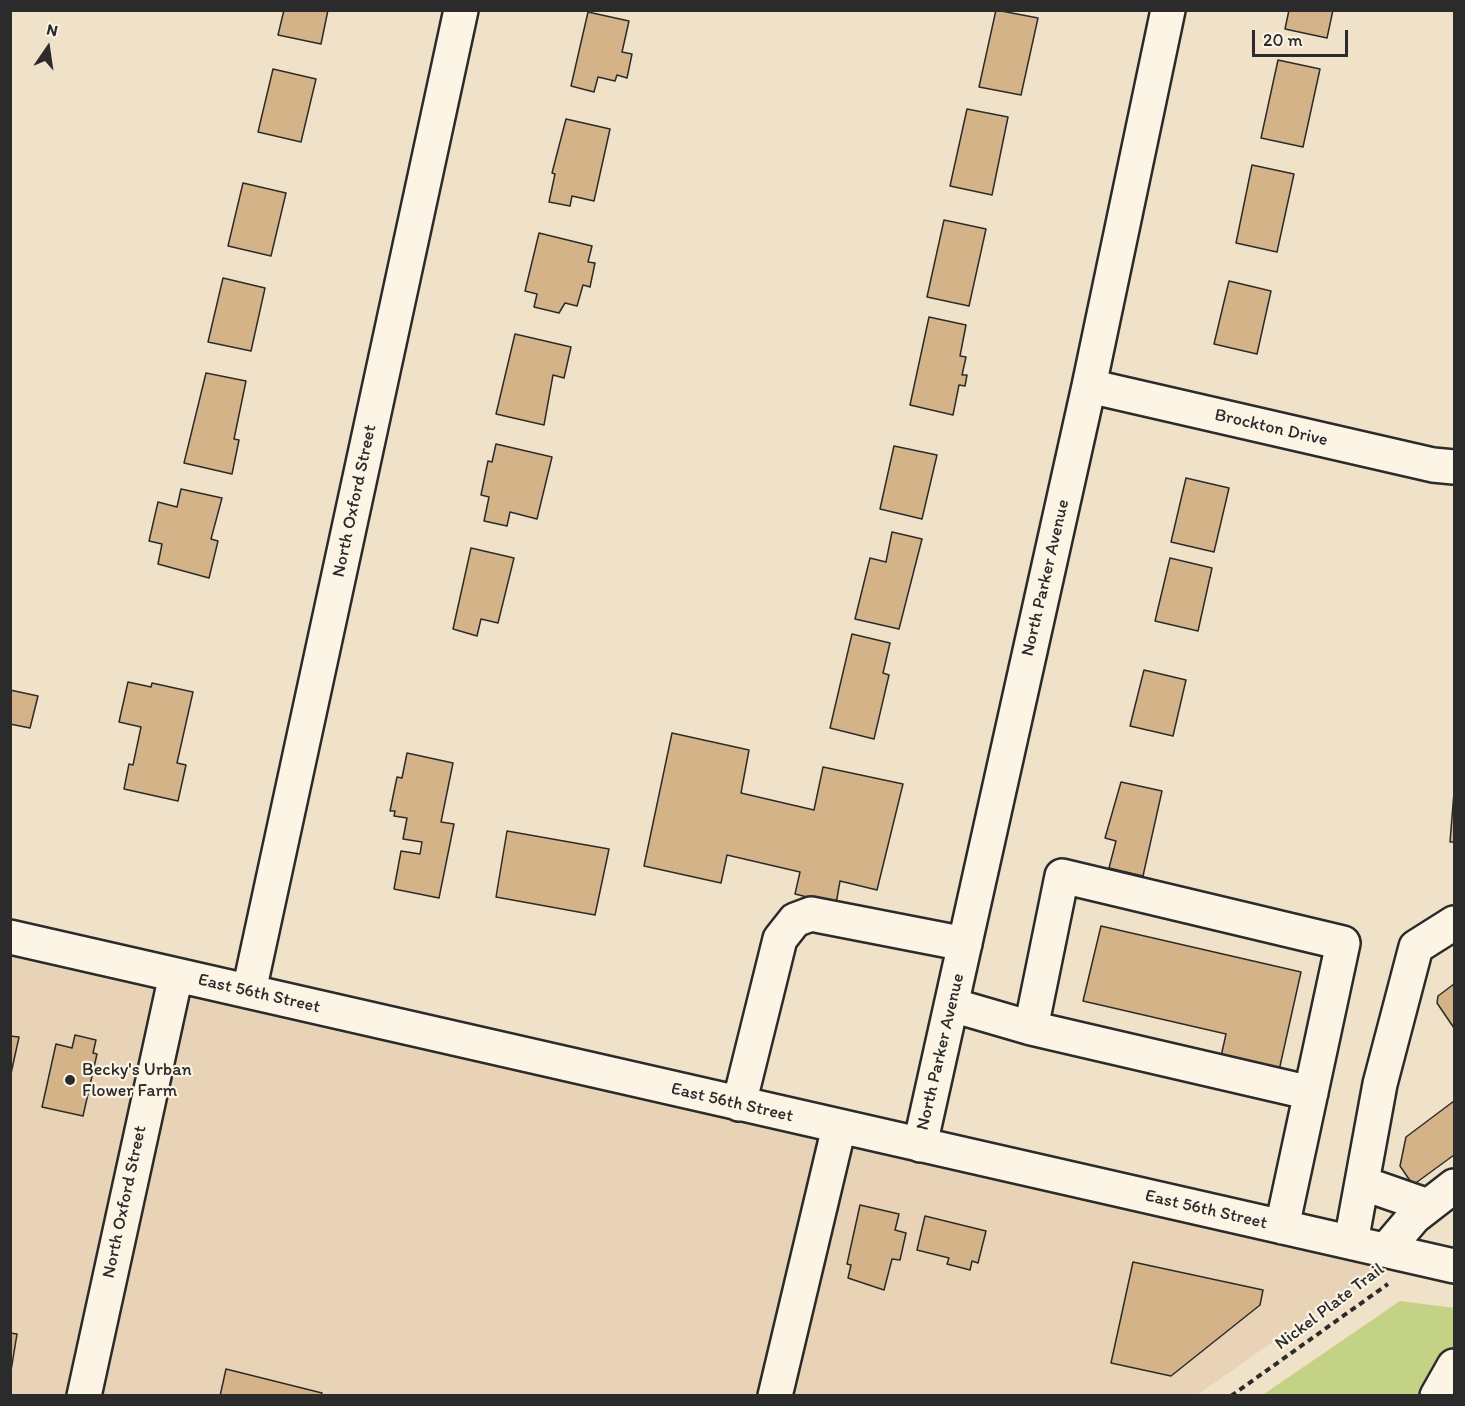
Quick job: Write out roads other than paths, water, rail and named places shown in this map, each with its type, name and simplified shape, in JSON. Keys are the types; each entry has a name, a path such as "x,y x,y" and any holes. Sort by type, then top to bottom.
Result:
{"street":[{"name":"North Oxford Street","path":"249,992 461,10"},
{"name":"North Parker Avenue","path":"920,1145 1089,387 1168,10"},
{"name":"Brockton Drive","path":"1089,387 1433,465 1455,467"},
{"path":"1031,1028 1062,876 1343,943 1282,1227"},
{"path":"739,1104 780,939 795,920 811,914 965,944"},
{"path":"1351,1242 1380,1084 1416,947 1455,922"},
{"name":"East 56th Street","path":"10,937 1455,1266"},
{"name":"North Oxford Street","path":"84,1395 176,975"},
{"path":"952,1005 1031,1028 1311,1093"},
{"path":"775,1395 839,1127"},
{"path":"1362,1183 1428,1206"},
{"path":"1394,1252 1414,1217 1455,1186"},
{"path":"1437,1395 1455,1366"}],"place":[{"name":"Becky's Urban Flower Farm","path":"70,1080"}]}
